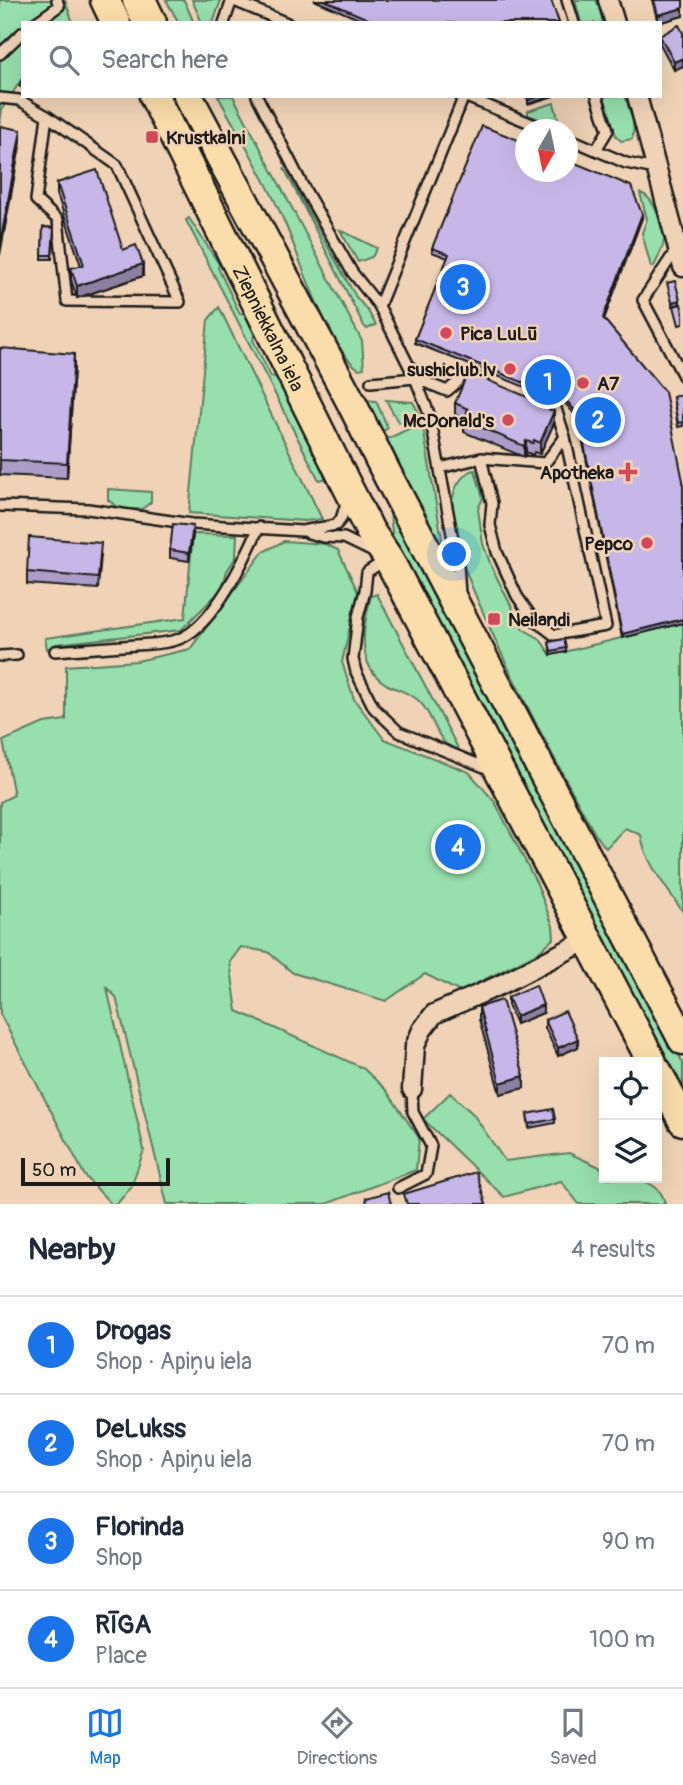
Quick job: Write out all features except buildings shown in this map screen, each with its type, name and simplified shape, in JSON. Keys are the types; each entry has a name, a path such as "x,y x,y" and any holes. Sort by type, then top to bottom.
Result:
{"highway":[{"path":"105,0 115,21"},
{"path":"139,0 149,21"},
{"path":"150,0 156,21"},
{"name":"Ziepniekkalna iela","path":"155,98 370,531 388,558 649,1057"},
{"path":"189,98 350,400 387,476 683,1040"},
{"path":"662,1081 683,1121"}],"street":[{"path":"608,0 614,21"},
{"path":"637,98 683,267"},
{"path":"412,1089 415,1046 422,1030 434,1014 500,985 587,940"}],"lane":[{"path":"38,21 59,6 57,0"},
{"path":"225,21 232,0 282,21"},
{"path":"567,0 573,21"},
{"path":"0,54 21,34"},
{"path":"0,98 19,100 47,116 117,165 180,302 67,301 58,220 36,200 47,116"},
{"path":"258,98 345,260 379,306 430,415 458,566 462,619"},
{"path":"379,306 463,98"},
{"path":"469,98 520,119"},
{"path":"596,150 608,130 598,98"},
{"path":"578,142 626,163 655,169"},
{"path":"678,248 643,300 683,376"},
{"path":"371,382 415,378 447,390 467,374 492,384"},
{"path":"481,458 492,503 490,525 496,552 517,596 533,619 554,635 606,626 565,437 556,410 530,399"},
{"path":"440,467 481,458 545,463 565,437"},
{"path":"302,531 336,525 341,519 347,499 342,476"},
{"path":"0,506 88,509 192,524 302,531 323,537 344,538 388,558"},
{"path":"55,651 158,643 177,640 192,632 216,605 246,558 260,527"},
{"path":"388,558 367,572 353,659 356,672 374,708 399,732 501,774"},
{"path":"0,656 18,655"},
{"path":"398,1188 426,1174 431,1146 413,1112 412,1089"}],"green space":[{"path":"0,0 65,0 72,21 21,21 21,80 2,109 0,124"},
{"path":"166,0 184,0 193,21 178,21"},
{"path":"192,0 221,0 214,21 201,21"},
{"path":"575,0 597,0 602,21 580,21"},
{"path":"219,98 234,98 362,341 364,368 359,369 348,359 326,323 261,173"},
{"path":"605,98 626,98 630,112 633,123 632,139 621,141 616,136"},
{"path":"554,103 558,119 539,119 528,115 528,111"},
{"path":"284,168 356,297 376,325 367,329 364,326"},
{"path":"640,193 654,205 664,234 661,250 651,267 642,233 647,219"},
{"path":"189,218 219,264 218,268 240,314 245,312 255,331 253,340 271,377 277,376 328,478 319,480 186,220"},
{"path":"340,230 377,248 372,257 358,262"},
{"path":"219,307 322,519 305,521 189,513 208,320"},
{"path":"363,400 376,401 388,428 380,433"},
{"path":"386,400 413,402 419,413 398,422"},
{"path":"421,423 424,433 446,563 383,441"},
{"path":"475,470 483,498 478,509 483,544 492,568 523,629 539,638 551,655 683,623 683,912 652,865 641,835 625,828 606,848 595,834 498,647 464,567 453,526 455,489 465,475"},
{"path":"108,489 151,492 151,502 142,509 122,510 108,500"},
{"path":"388,497 683,1063 683,1098 621,986 393,540"},
{"path":"193,534 237,535 236,557 227,571 222,589 181,630 56,644 47,649 45,638 185,618"},
{"path":"284,541 325,544 338,550 358,592 342,662 354,699 384,739 469,772 495,802 537,884 553,926 554,938 539,952 460,992 425,974 386,1001 293,973 268,952 241,947 230,962 237,1011 363,1068 386,1090 419,1138 416,1170 326,1204 167,1204 116,997 107,988 144,1150 131,1187 117,1204 111,1204 85,1176 0,1014 0,802 14,795 3,741 44,723 66,720 66,666 137,661 190,649 263,552"},
{"path":"377,594 459,750 445,743 419,701 386,684 369,666 364,632 371,596"},
{"path":"450,1093 473,1114 505,1161 569,1153 599,1167 599,1183 649,1183 662,1195 665,1204 579,1204 561,1181 504,1197 423,1119"}],"place":[{"name":"Krustkalni","path":"152,137"},
{"name":"Florinda","path":"463,287"},
{"name":"Pica LuLū","path":"446,333"},
{"name":"sushiclub.lv","path":"510,369"},
{"name":"Drogas","path":"548,382"},
{"name":"A7","path":"583,383"},
{"name":"McDonald's","path":"508,420"},
{"name":"DeLukss","path":"598,420"},
{"name":"Apotheka","path":"628,472"},
{"name":"Pepco","path":"647,543"},
{"name":"Neilandi","path":"494,619"},
{"name":"RĪGA","path":"458,847"}]}
